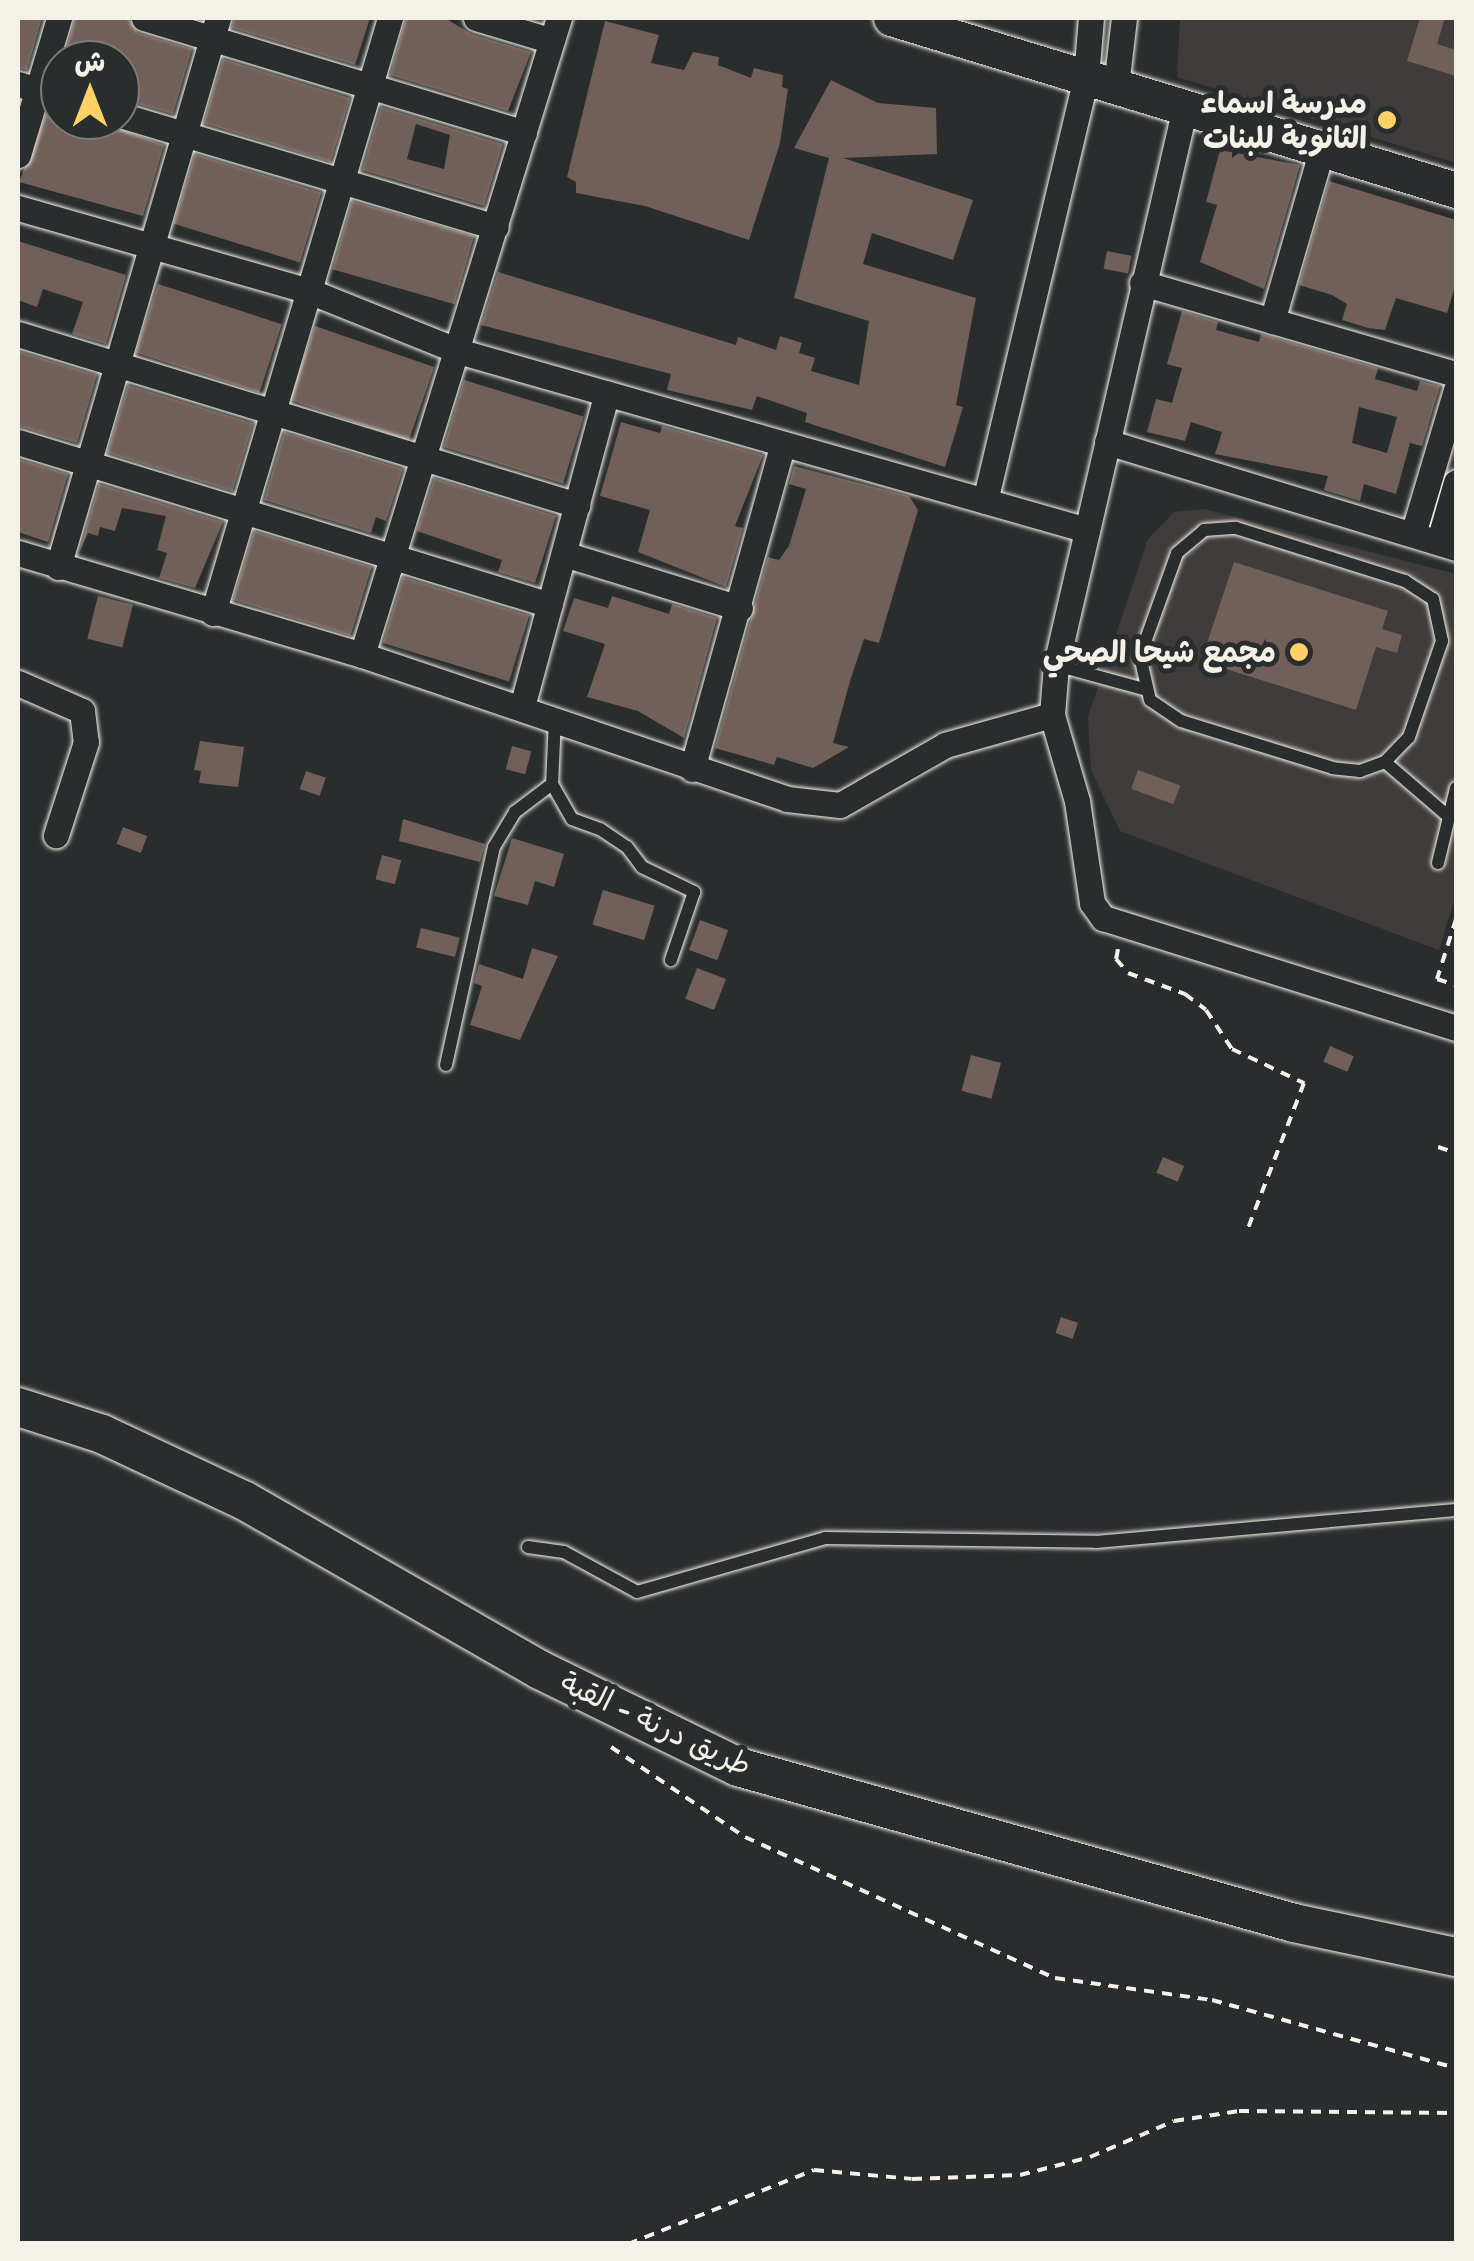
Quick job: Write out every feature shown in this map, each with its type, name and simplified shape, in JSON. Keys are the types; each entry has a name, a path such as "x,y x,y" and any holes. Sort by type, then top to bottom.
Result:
{"main road":[{"name":"طريق درنة - القبة","path":"18,1406 102,1434 244,1501 540,1670 738,1767 1294,1923 1456,1957"}],"street":[{"path":"18,155 60,18"},
{"path":"144,18 215,28 369,86 524,133"},
{"path":"213,613 390,18"},
{"path":"362,655 426,459 556,29 476,18"},
{"path":"891,18 1456,190"},
{"path":"1091,18 1101,81"},
{"path":"985,501 1101,81 1124,18"},
{"path":"58,566 215,28"},
{"path":"1185,107 1056,665 1052,715 1077,802 1092,903 1103,918 1456,1028"},
{"path":"140,121 496,228"},
{"path":"1272,320 1322,149"},
{"path":"18,208 308,291 458,351 1087,530"},
{"path":"1142,283 1456,374"},
{"path":"18,334 577,505"},
{"path":"1414,534 1456,390"},
{"path":"522,707 607,394"},
{"path":"18,442 550,605"},
{"path":"1107,442 1448,545 1456,482"},
{"path":"692,769 783,444"},
{"path":"18,553 362,655 787,799 840,804 945,745 1052,715"},
{"path":"564,554 740,608"},
{"path":"18,683 82,711 86,742 56,834"}],"lane":[{"path":"1056,665 1144,689 1170,717 1333,768 1360,771 1386,762 1409,736 1450,643 1439,608 1416,585 1236,528 1214,528 1184,543 1172,564 1140,656 1144,689"},
{"path":"555,719 552,784 572,819 600,828 642,866 694,892 670,960"},
{"path":"1386,762 1449,817"},
{"path":"446,1065 494,847 515,812 552,784"},
{"path":"1438,863 1456,788"},
{"path":"528,1548 564,1552 637,1592 826,1538 1096,1542 1456,1510"}],"path":[{"path":"1456,919 1437,980 1456,985"},
{"path":"1122,924 1116,959 1128,973 1185,994 1206,1010 1232,1048 1304,1083 1248,1228"},
{"path":"1438,1147 1456,1153"},
{"path":"611,1747 745,1837 1055,1978 1212,2000 1456,2068"},
{"path":"628,2244 814,2170 912,2179 1020,2174 1090,2157 1174,2121 1239,2112 1456,2113"}],"shaded area":[{"name":"مدرسة اسماء الثانوية للبنات","path":"1180,18 1456,18 1456,163 1177,77"},
{"path":"1204,509 1456,574 1456,894 1439,950 1120,831 1091,770 1088,717 1148,539 1174,512"}],"building":[{"path":"18,18 42,18 27,70 18,68"},
{"path":"75,18 128,18 138,33 192,49 173,114 140,105 140,40 69,40"},
{"path":"234,18 370,18 355,65 232,28"},
{"path":"406,18 445,18 471,34 531,52 508,111 390,75"},
{"path":"1420,18 1445,18 1437,44 1456,50 1456,76 1407,61"},
{"path":"605,21 659,35 651,63 684,70 693,52 719,57 718,65 751,78 754,68 783,75 782,87 788,89 780,143 749,240 645,206 576,193 576,182 567,177"},
{"path":"223,59 350,98 331,162 203,123"},
{"path":"831,80 878,103 936,108 937,154 843,158 973,200 953,260 872,233 863,264 976,298 956,405 963,407 945,467 805,422 807,413 757,396 752,410 667,390 671,374 481,325 498,272 736,345 738,337 776,350 780,336 802,343 799,353 815,358 811,371 859,385 869,321 794,298 829,158 794,148"},
{"path":"381,107 503,144 484,206 362,170","holes":["416,124 450,135 444,169 407,159"]},
{"path":"40,130 40,140 140,140 140,136 164,145 143,216 19,182"},
{"path":"1220,150 1300,165 1264,289 1200,262 1217,205 1206,202"},
{"path":"195,154 321,193 300,262 174,224"},
{"path":"1329,181 1456,220 1456,283 1447,313 1396,298 1385,330 1368,328 1342,320 1347,304 1299,285"},
{"path":"352,201 474,236 455,304 332,269"},
{"path":"18,241 126,275 106,344 72,334 83,302 43,289 37,307 18,300"},
{"path":"1107,251 1132,256 1128,273 1104,269"},
{"path":"158,284 282,324 259,393 136,352"},
{"path":"1182,311 1218,322 1216,330 1259,342 1261,334 1378,368 1375,379 1417,391 1420,381 1440,386 1422,446 1410,443 1396,494 1364,484 1360,501 1324,490 1328,476 1215,454 1222,432 1191,422 1185,441 1147,432 1156,399 1172,403 1182,368 1167,364","holes":["1359,407 1397,417 1387,453 1352,443"]},
{"path":"315,326 434,367 409,441 290,400"},
{"path":"18,351 97,375 77,443 18,426"},
{"path":"464,380 584,417 563,483 444,447"},
{"path":"128,385 253,423 233,491 107,453"},
{"path":"621,422 660,433 662,426 763,455 735,526 743,528 726,587 638,552 650,510 600,496"},
{"path":"284,432 403,469 386,521 376,517 371,533 264,500"},
{"path":"18,459 68,474 48,542 18,532"},
{"path":"794,466 909,496 918,510 879,643 864,639 850,681 833,743 849,747 813,768 777,757 774,765 715,748 768,557 779,560 789,546 806,489 789,484"},
{"path":"434,478 556,516 535,583 498,572 502,560 417,531"},
{"path":"99,484 223,522 195,588 159,578 167,553 157,550 166,516 122,508 115,531 100,527 98,536 88,533 79,552"},
{"path":"254,531 372,567 351,636 233,600"},
{"path":"1234,562 1388,611 1382,629 1402,635 1397,653 1376,647 1356,710 1201,661"},
{"path":"403,577 529,616 509,682 383,643"},
{"path":"98,596 133,605 122,647 87,639"},
{"path":"612,596 669,614 672,604 717,618 684,738 638,711 587,697 605,644 563,631 574,598 608,608"},
{"path":"200,741 244,747 238,787 199,783 201,771 194,770"},
{"path":"512,746 531,751 525,774 506,769"},
{"path":"1138,770 1180,785 1173,804 1131,789"},
{"path":"306,771 326,778 320,796 300,789"},
{"path":"403,819 485,844 480,862 399,841"},
{"path":"123,827 147,836 141,853 117,844"},
{"path":"512,838 564,854 554,887 535,881 528,905 494,896"},
{"path":"382,855 401,860 395,884 376,879"},
{"path":"603,890 655,906 644,940 592,924"},
{"path":"700,920 728,930 717,960 689,950"},
{"path":"421,928 460,938 455,957 416,947"},
{"path":"532,948 558,956 520,1040 470,1025 482,986 474,983 479,964 523,979"},
{"path":"697,968 726,979 714,1010 685,999"},
{"path":"1330,1046 1354,1056 1347,1072 1323,1062"},
{"path":"971,1055 1001,1063 991,1099 961,1091"},
{"path":"1163,1157 1184,1166 1178,1182 1156,1173"},
{"path":"1061,1317 1078,1323 1072,1339 1055,1333"}],"place":[{"name":"مدرسة اسماء الثانوية للبنات","path":"1387,120"},
{"name":"مجمع شيحا الصحي","path":"1299,652"}]}
